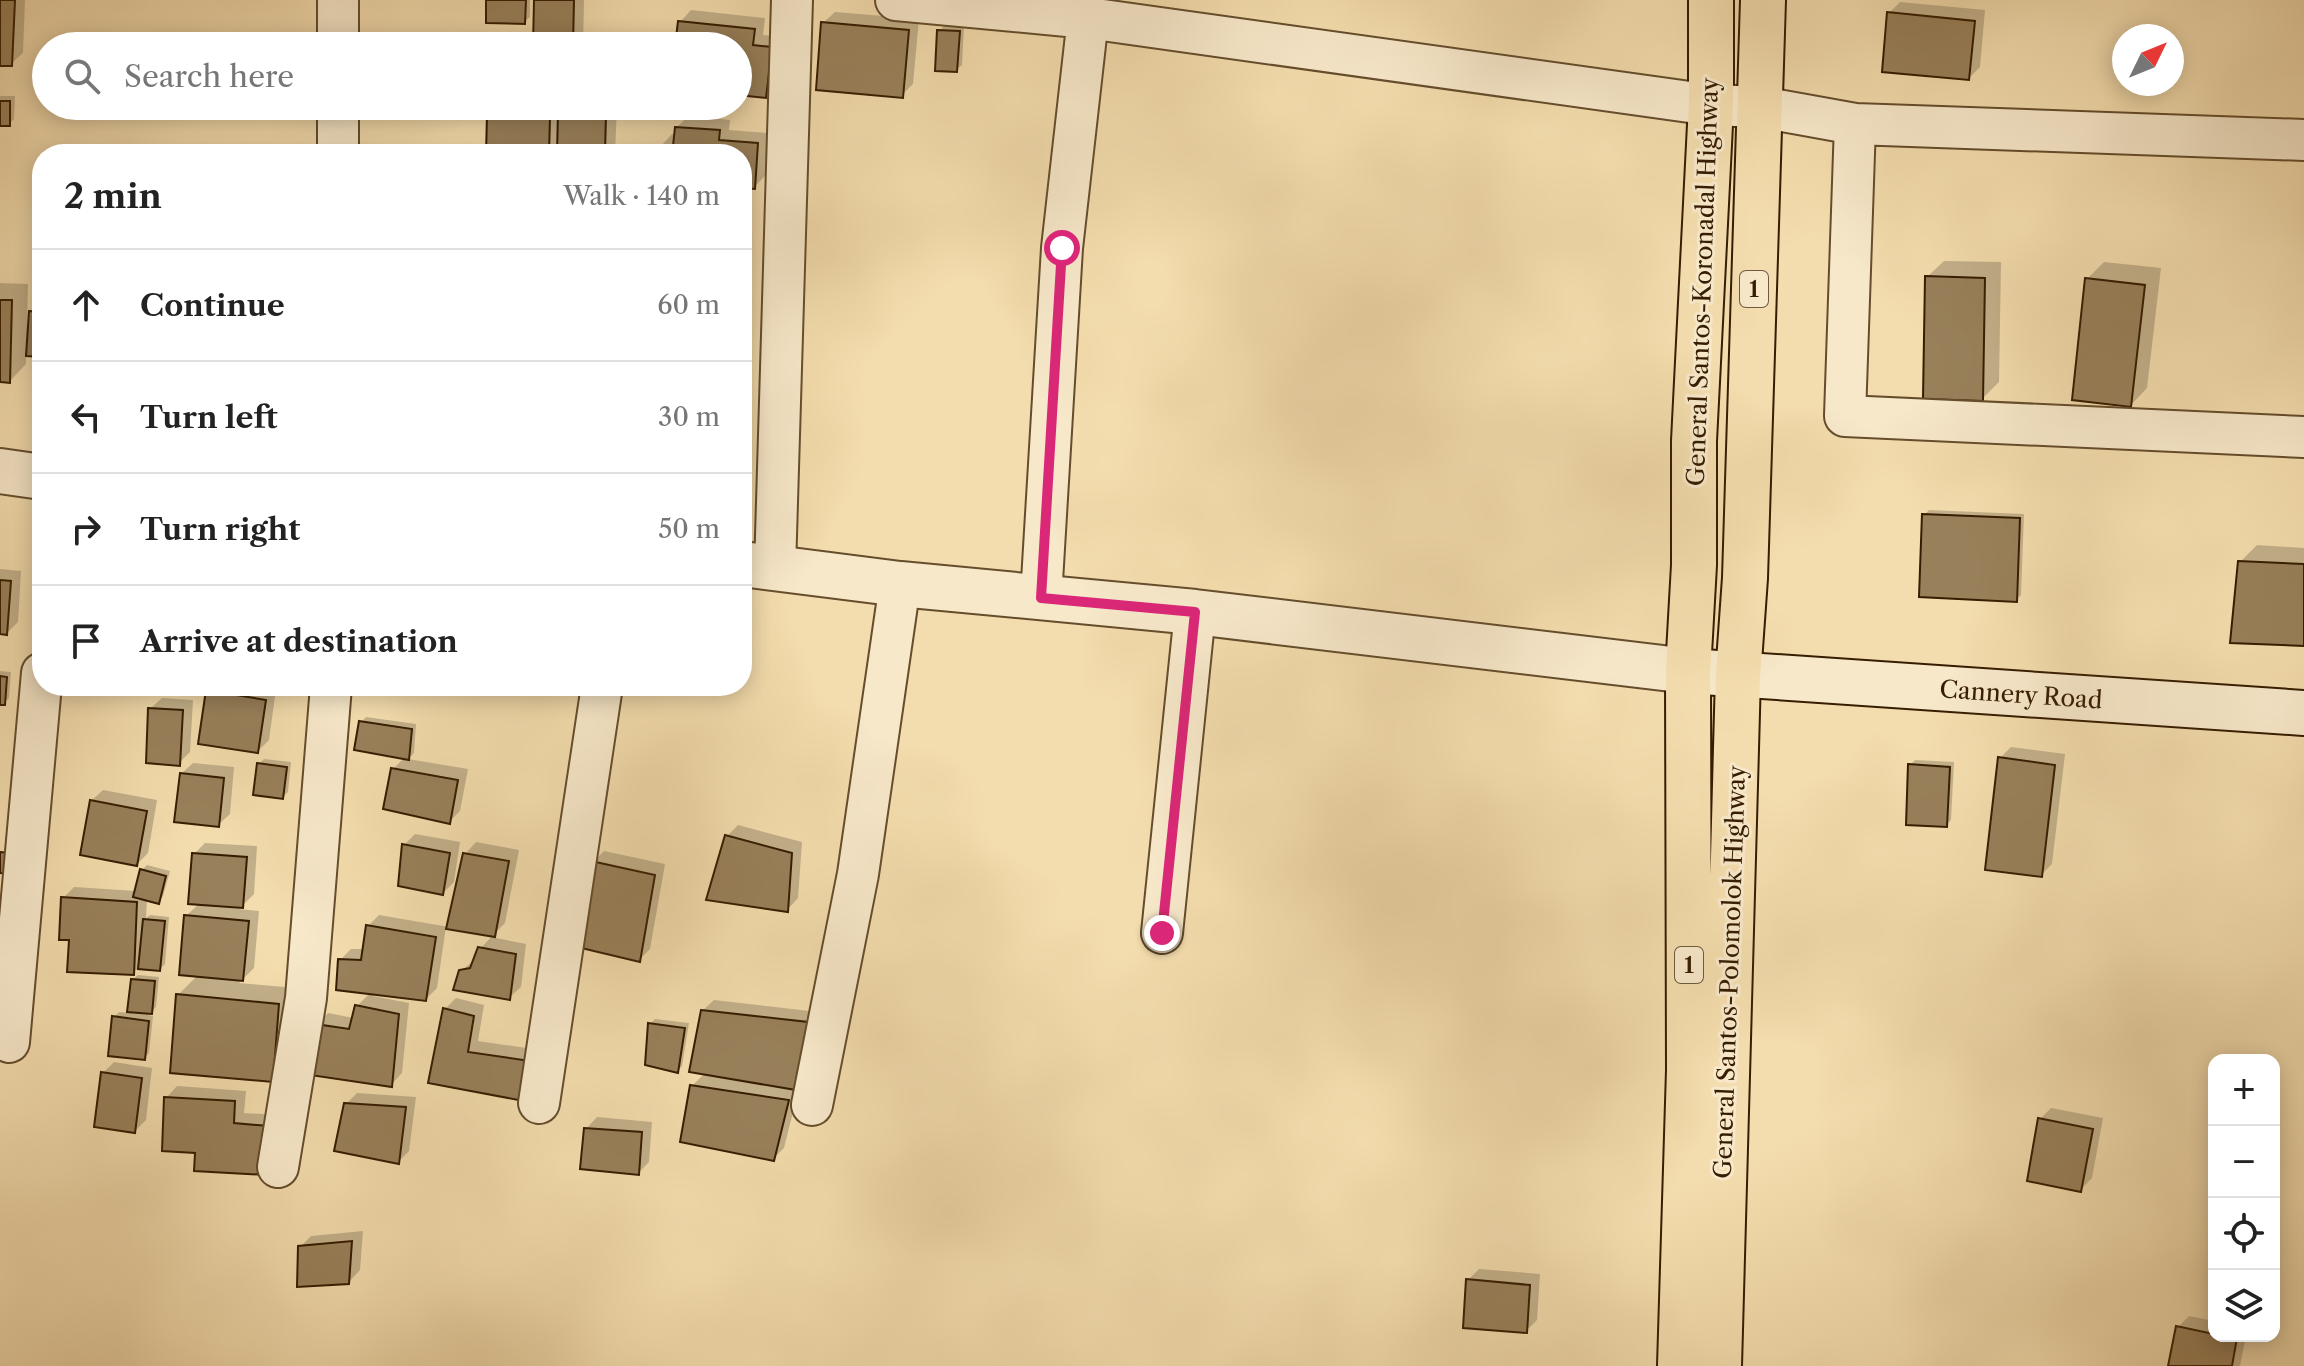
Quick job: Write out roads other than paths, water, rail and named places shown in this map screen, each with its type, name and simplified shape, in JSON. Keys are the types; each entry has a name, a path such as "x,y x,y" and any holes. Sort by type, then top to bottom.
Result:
{"highway":[{"name":"General Santos-Koronadal Highway","path":"1688,671 1694,565 1694,441 1711,105 1711,0"},
{"name":"1","path":"1761,107 1763,0"},
{"name":"General Santos-Polomolok Highway","path":"1719,1366 1738,676 1745,578 1761,107"},
{"name":"1","path":"1680,1366 1689,1070 1688,671"}],"street":[{"path":"338,0 338,32"},
{"path":"758,566 792,0"},
{"path":"896,0 1088,18 1711,105 1761,107 1855,124 2304,140"},
{"path":"1041,598 1062,248 1088,18"},
{"path":"338,120 338,144"},
{"path":"1855,124 1845,416 2304,437"},
{"path":"0,471 32,476"},
{"name":"Cannery Road","path":"758,566 900,584 1195,612 1738,676 2304,713"},
{"path":"812,1105 858,874 900,584"},
{"path":"1162,933 1195,612"},
{"path":"9,1042 40,696"},
{"path":"278,1167 306,998 330,696"},
{"path":"539,1103 600,696"}]}
